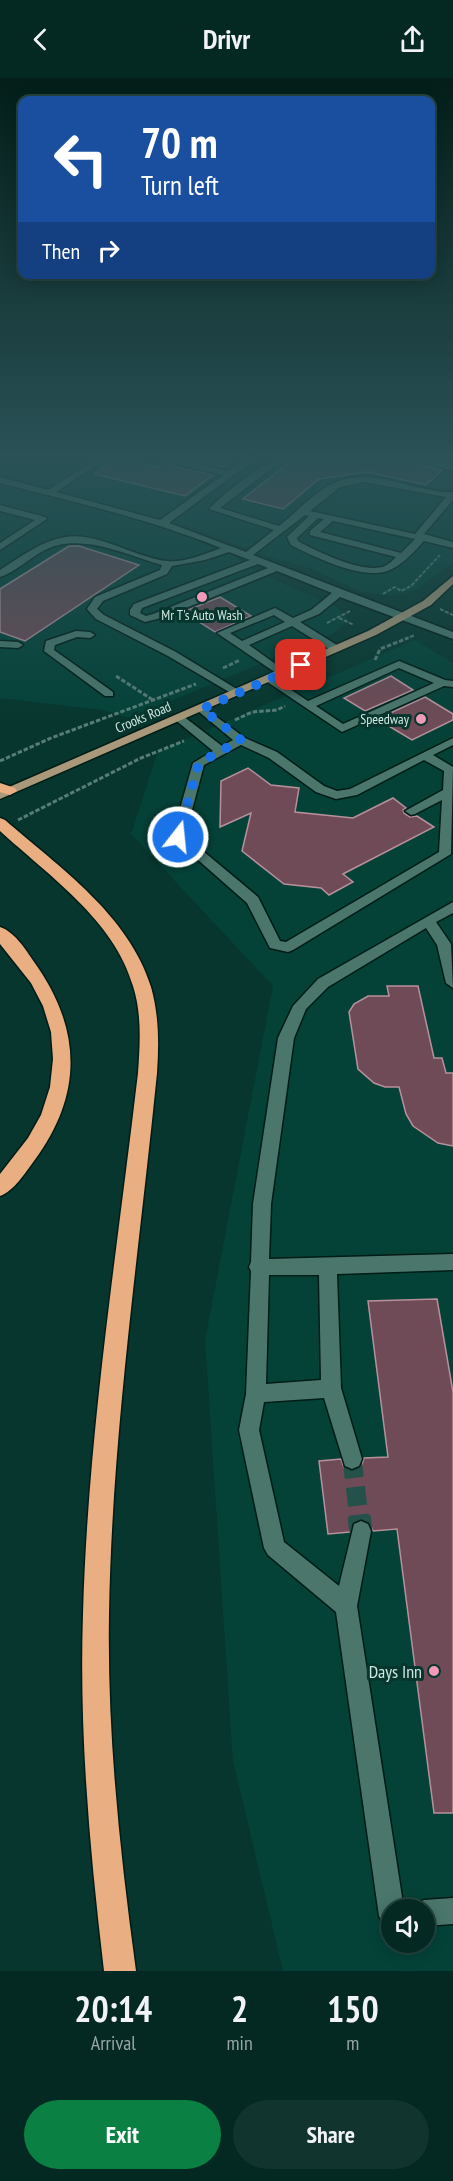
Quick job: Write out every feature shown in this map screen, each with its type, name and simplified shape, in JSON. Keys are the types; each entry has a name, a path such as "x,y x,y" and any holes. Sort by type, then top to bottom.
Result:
{"highway":[{"path":"0,823 87,904 121,943 142,986 148,1028 145,1089 113,1368 98,1544 96,1697 110,1893 120,1971"},
{"path":"0,933 30,966 44,986 60,1027 62,1047 62,1072 57,1096 47,1120 35,1144 0,1188"}],"main road":[{"name":"Crooks Road","path":"3,791 202,709 336,649 427,603 453,579"}],"street":[{"path":"0,574 49,545"},
{"path":"104,545 168,564 202,558 230,548"},
{"path":"223,545 364,603 453,636"},
{"path":"248,555 260,545"},
{"path":"298,545 321,558 374,571 387,569 414,545"},
{"path":"362,545 403,556"},
{"path":"259,560 138,606 135,615 145,619 157,616 276,568"},
{"path":"168,564 164,572 99,599 92,609 108,621 156,645 236,693"},
{"path":"241,645 315,612 338,592"},
{"path":"283,673 222,633 275,611 336,649"},
{"path":"90,635 64,637 50,643 49,651 109,694"},
{"path":"0,644 18,645"},
{"path":"307,706 399,664 448,684"},
{"path":"268,680 342,729 448,684"},
{"path":"202,709 241,740 273,755 320,789 336,795 353,792 453,741"},
{"path":"179,718 222,751"},
{"path":"241,740 199,763 178,837 253,900 275,945 288,947 445,854 450,770 424,755"},
{"path":"411,812 448,792"},
{"path":"346,1606 275,1548 249,1430 256,1394 258,1267 262,1204 286,1038 300,1006 323,983 453,907"},
{"path":"428,921 448,944 453,983"},
{"path":"258,1267 453,1262"},
{"path":"328,1267 331,1389 352,1459"},
{"path":"256,1394 331,1389"},
{"path":"361,1532 346,1606 389,1899"},
{"path":"435,1912 453,1911"}],"path":[{"path":"308,632 395,587 401,591 411,586 451,546"},
{"path":"0,761 122,710 154,701 192,686 255,654"},
{"path":"116,676 154,701"}],"shaded area":[{"path":"0,545 208,545 232,555 270,578 337,607 349,620 332,634 130,718 103,710 0,698"},
{"path":"239,545 453,545 453,563 416,590 392,596 361,592 311,568 276,559"},
{"path":"415,640 453,663 453,1971 283,1971 233,1761 205,1340 273,986 131,834 158,751"}],"building":[{"path":"69,546 79,546 139,565 25,641 0,632 0,589"},
{"path":"220,597 251,616 215,632 183,612"},
{"path":"391,676 413,690 365,711 344,698"},
{"path":"425,697 453,714 453,720 412,740 377,719"},
{"path":"248,768 271,785 299,788 295,812 353,818 393,798 406,808 403,810 404,813 410,817 417,816 434,827 343,874 353,882 329,895 321,888 284,884 242,851 251,813 220,827 221,781"},
{"path":"387,986 418,986 434,1058 442,1058 446,1073 453,1073 453,1146 438,1143 413,1126 406,1114 399,1087 385,1087 374,1083 358,1069 349,1012 354,1004 368,996 389,996"},
{"name":"Days Inn","path":"437,1299 453,1392 453,1813 434,1813 397,1529 373,1531 369,1522 360,1519 352,1523 350,1532 328,1534 319,1461 341,1459 344,1468 353,1471 361,1467 364,1458 388,1457 368,1301"}],"tunnel":[{"path":"352,1459 359,1517"},
{"path":"359,1516 361,1531"}],"place":[{"name":"Mr T's Auto Wash","path":"202,597"},
{"name":"Speedway","path":"421,719"},
{"name":"Days Inn","path":"434,1671"}],"route":[{"path":"178,837 199,763 241,740 202,709 301,665"}]}
